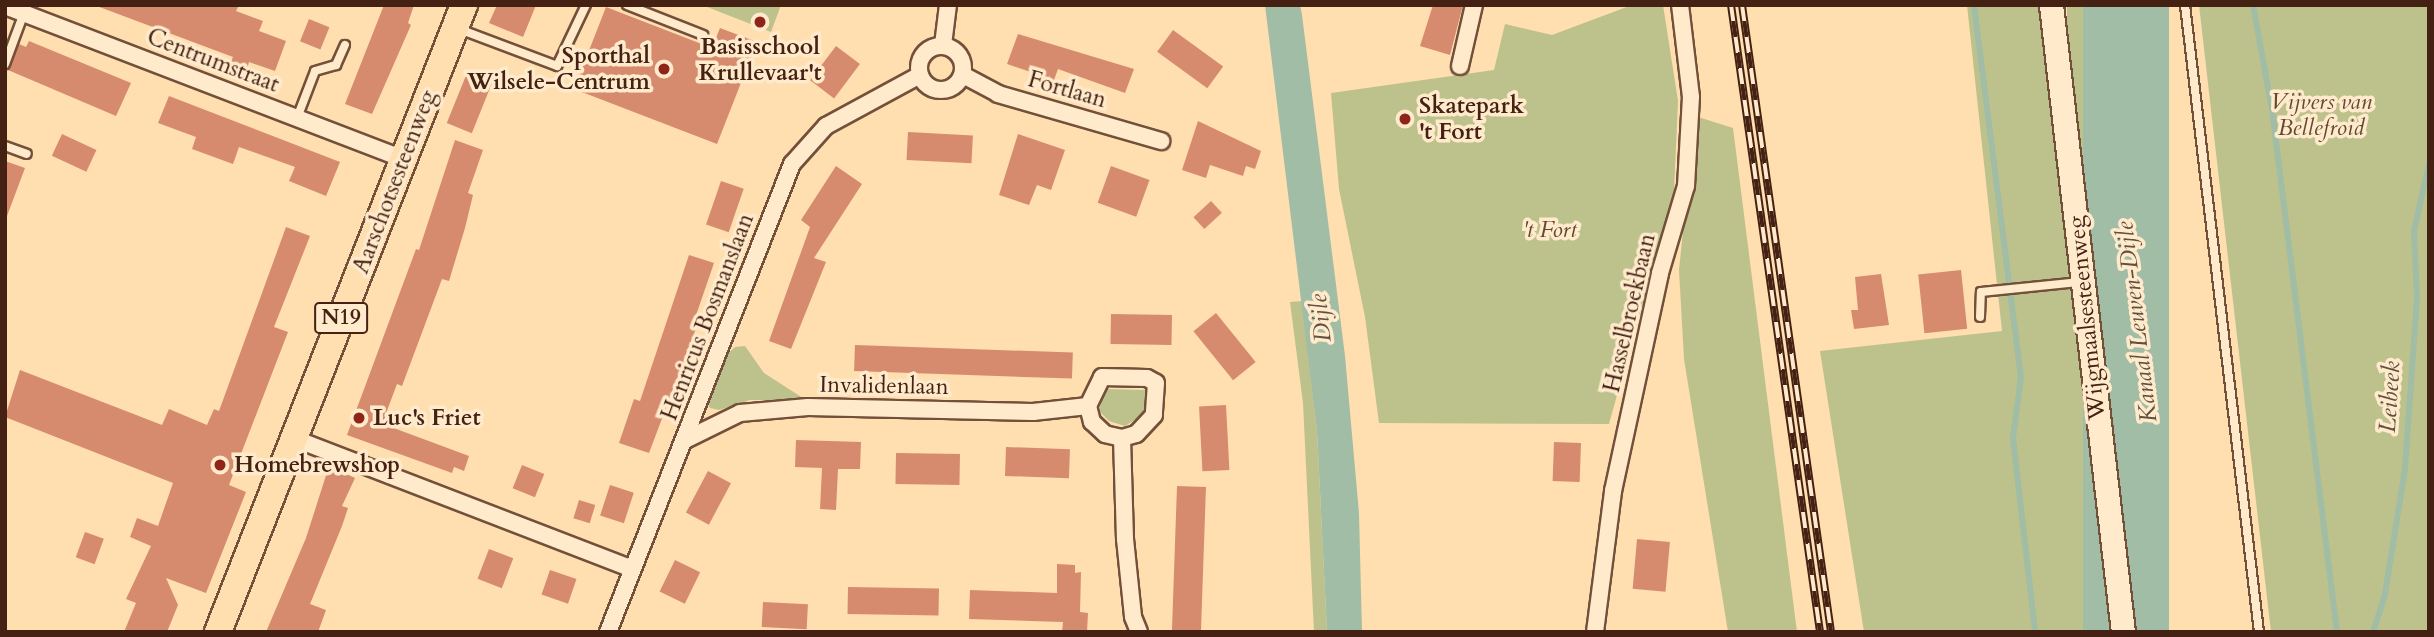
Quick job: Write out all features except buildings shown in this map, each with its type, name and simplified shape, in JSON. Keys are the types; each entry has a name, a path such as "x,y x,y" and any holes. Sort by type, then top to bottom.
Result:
{"main road":[{"name":"Aarschotsesteenweg","path":"218,632 459,16"}],"street":[{"path":"919,75 928,86 943,90 963,75 961,58 943,46 948,5"},
{"path":"1460,66 1474,5"},
{"name":"Hasselbroekbaan","path":"1595,632 1613,491 1660,273 1686,186 1691,97 1680,5"},
{"name":"Wijgmaalsesteenweg","path":"2051,5 2123,632"},
{"name":"Centrumstraat","path":"5,6 25,9 404,159"},
{"name":"Henricus Bosmanslaan","path":"608,632 792,164 826,126 919,75 923,54 943,46"},
{"name":"Fortlaan","path":"963,75 1024,102 1161,141"},
{"path":"1102,377 1147,378 1156,383 1157,396 1147,425 1122,438 1105,434 1093,422 1088,406 1102,377"},
{"name":"Invalidenlaan","path":"685,440 740,413 794,408 1033,412 1088,406"},
{"path":"293,438 632,569"},
{"path":"1122,438 1133,627"}],"lane":[{"path":"459,16 557,66 586,5"},
{"path":"626,5 703,35"},
{"path":"2185,5 2259,632"},
{"path":"5,64 25,9"},
{"path":"297,118 315,71 336,65 345,45"},
{"path":"5,146 27,155"},
{"path":"1980,317 1981,292 2083,282"}],"green space":[{"name":"Basisschool Krullevaar't","path":"702,5 781,5 771,32"},
{"name":"'t Fort","path":"1632,5 1663,5 1678,101 1674,191 1609,424 1379,423 1365,317 1339,189 1331,93 1494,70 1505,24 1552,35"},
{"path":"1967,5 2038,5 2110,632 1864,632 1820,351 2002,331"},
{"path":"2067,5 2083,5 2083,632 2067,632"},
{"name":"Vijvers van Bellefroid","path":"2199,5 2429,5 2429,632 2271,632"},
{"path":"1695,116 1733,128 1797,632 1728,632 1684,359 1679,270"},
{"path":"1302,301 1317,431 1327,632 1314,632 1303,403 1290,302"},
{"path":"745,346 764,373 806,400 750,400 719,410 710,408 707,402 724,357 735,347"},
{"path":"1105,389 1147,390 1147,412 1125,426 1109,421 1099,411"}],"water":[{"name":"Dijle","path":"1265,5 1300,5 1302,15 1345,356 1359,513 1362,632 1327,632 1317,431"},
{"name":"Kanaal Leuven-Dijle","path":"2083,5 2169,5 2169,632 2083,632"}],"waterway":[{"path":"1974,5 2021,377 2013,438 2035,632"},
{"path":"2253,5 2272,110 2337,632"},
{"name":"Leibeek","path":"2373,632 2385,594 2405,469 2417,298 2414,231 2429,164"}],"railway":[{"path":"1731,5 1820,632"},
{"path":"1742,5 1831,632"}],"place":[{"name":"Basisschool Krullevaar't","path":"760,22"},
{"name":"Sporthal Wilsele-Centrum","path":"664,69"},
{"name":"Skatepark 't Fort","path":"1405,119"},
{"name":"Luc's Friet","path":"359,418"},
{"name":"Homebrewshop","path":"220,465"}]}
